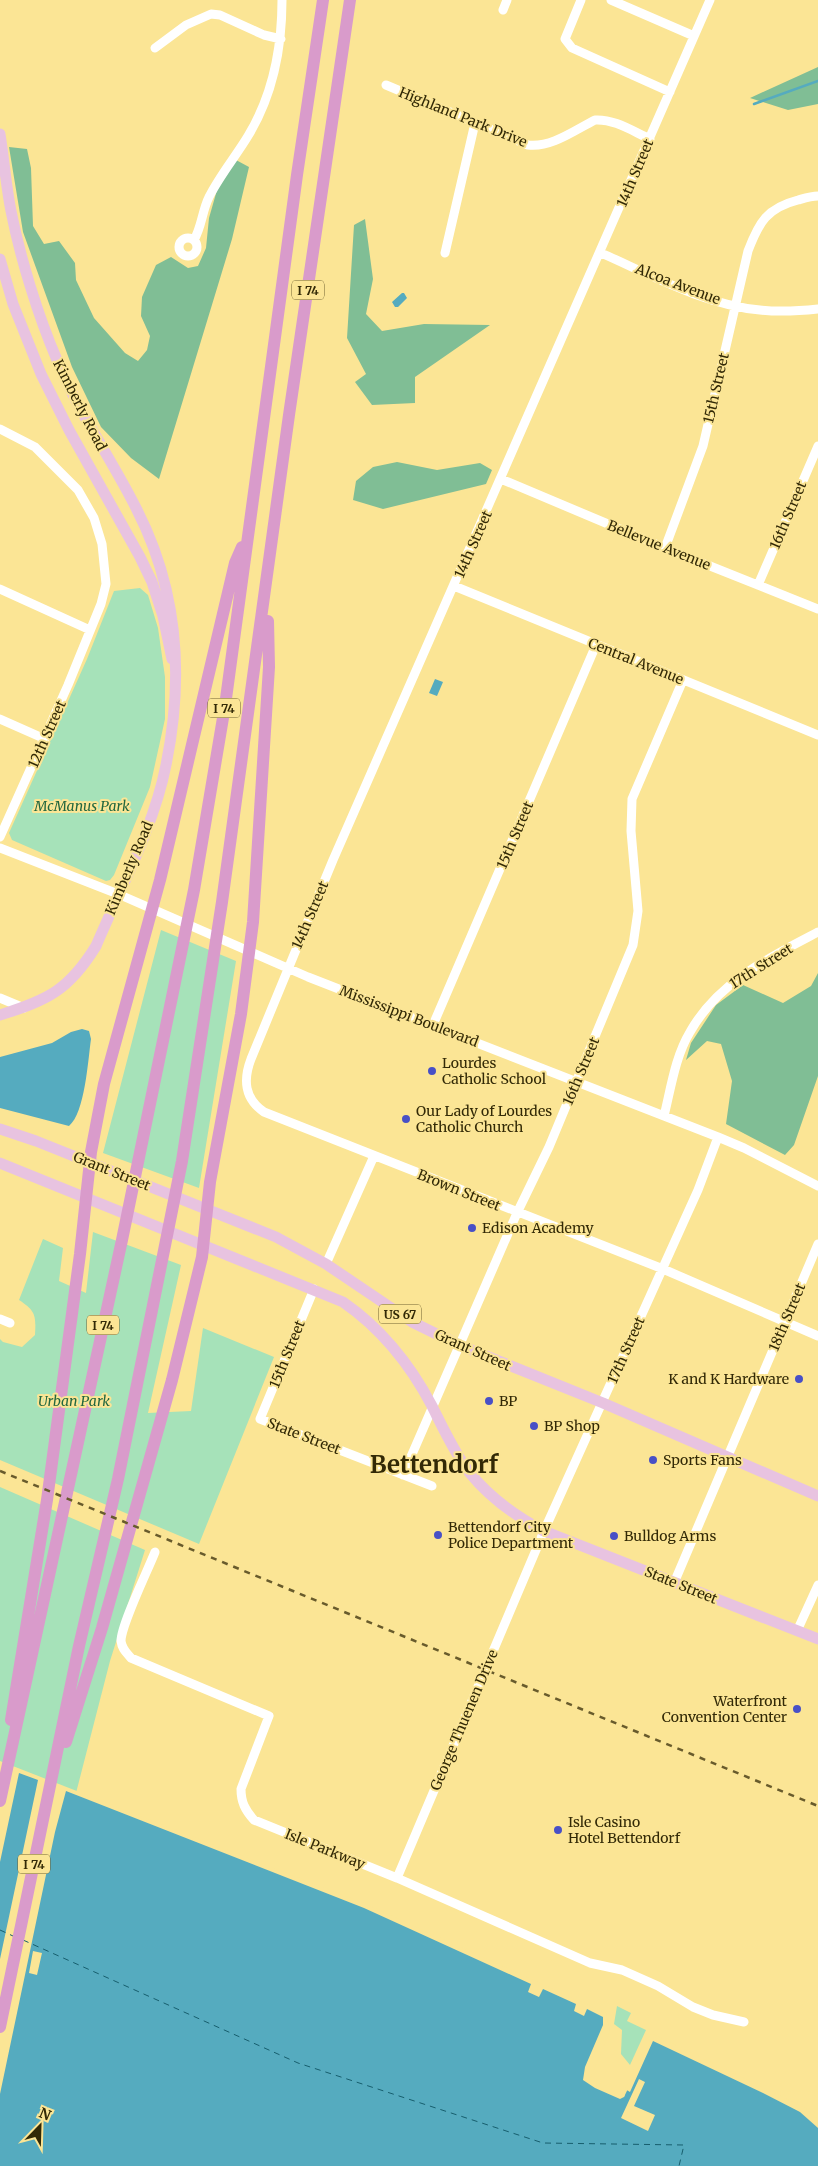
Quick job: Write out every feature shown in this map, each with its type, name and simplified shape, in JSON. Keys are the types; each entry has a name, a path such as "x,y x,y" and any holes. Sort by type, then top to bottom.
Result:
{"highway":[{"name":"I 74","path":"0,1801 123,1232 194,890 225,706 297,174 324,0"},
{"name":"I 74","path":"0,2027 91,1592 118,1479 182,1161 222,902 350,0"},
{"path":"9,1760 9,1736 14,1695 43,1524 65,1368 90,1162 104,1084 160,880 235,563 250,526"},
{"path":"54,1772 73,1724 86,1683 164,1410 181,1350 204,1245 206,1208 241,1014 253,922 269,667 267,580"}],"main road":[{"name":"Kimberly Road","path":"0,134 11,212 32,288 56,358 76,402 137,510 156,557 172,617 176,642 174,720 164,775 149,824 96,946 83,966 61,988 44,1000 0,1015"},
{"name":"Kimberly Road","path":"0,259 16,312 41,374 69,430 152,582 175,669"},
{"name":"Grant Street","path":"0,1129 36,1140 276,1237 326,1264 412,1322 459,1345 602,1403 818,1496"},
{"name":"US 67","path":"0,1163 314,1289 342,1302 376,1328 401,1355 458,1456 480,1485 507,1509 544,1531"},
{"name":"State Street","path":"544,1531 818,1639"}],"street":[{"path":"194,240 200,228 208,198 249,134 270,89 281,39 282,0"},
{"path":"503,10 507,0"},
{"path":"581,0 565,39 567,44 572,48 670,92"},
{"path":"611,0 694,36"},
{"name":"14th Street","path":"247,1090 245,1079 248,1068 288,968 710,0"},
{"path":"155,48 186,25 211,14 220,15 264,35 281,39"},
{"name":"Highland Park Drive","path":"386,85 528,145 537,146 551,142 594,120 611,121 650,139"},
{"path":"445,253 474,123"},
{"name":"15th Street","path":"665,548 703,446 748,250 765,216 789,202 818,196"},
{"name":"Alcoa Avenue","path":"601,253 686,290 735,305 759,310 818,310"},
{"path":"0,429 35,447 78,490 94,518 102,544 106,584 101,604 90,630 0,589"},
{"name":"16th Street","path":"758,585 818,446"},
{"name":"Bellevue Avenue","path":"501,479 665,548 818,609"},
{"name":"Central Avenue","path":"454,586 818,735"},
{"name":"12th Street","path":"0,836 45,739 90,630"},
{"name":"15th Street","path":"433,1025 596,645"},
{"name":"16th Street","path":"403,1475 517,1213 549,1147 633,945 638,910 631,831 632,799 683,680"},
{"path":"0,719 45,739"},
{"name":"Mississippi Boulevard","path":"0,848 118,894 288,968 718,1137 744,1148 818,1186"},
{"name":"17th Street","path":"664,1116 679,1056 690,1032 708,1007 725,987 764,960 818,932"},
{"path":"0,998 24,1008"},
{"name":"Brown Street","path":"247,1090 254,1103 264,1112 517,1213 664,1269 818,1336"},
{"name":"17th Street","path":"532,1562 544,1531 664,1269 698,1190 718,1137"},
{"path":"326,1264 374,1156"},
{"name":"18th Street","path":"674,1583 818,1244"},
{"name":"15th Street","path":"260,1419 314,1289"},
{"path":"0,1319 10,1323"},
{"name":"State Street","path":"260,1419 432,1486"},
{"name":"Isle Parkway","path":"155,1552 128,1617 121,1640 123,1649 131,1658 269,1716 241,1789 244,1808 254,1820 397,1878 590,1963 622,1970 658,1986 700,2010 744,2022"},
{"name":"George Thuenen Drive","path":"397,1878 532,1562"},
{"path":"797,1631 818,1585"}],"green space":[{"path":"818,67 818,104 788,110 750,98"},
{"path":"9,147 27,149 31,168 33,226 44,244 59,241 75,263 76,280 94,318 125,353 138,361 147,350 150,336 141,316 142,297 156,265 171,257 188,268 198,266 206,248 209,218 217,190 236,160 249,167 232,239 159,479 131,458 101,427 72,367 23,232"},
{"path":"365,219 373,279 366,314 382,331 424,324 490,325 415,377 415,403 372,405 355,382 366,374 347,338 354,225"},
{"path":"397,462 437,470 480,463 492,470 486,484 383,509 353,500 356,481 373,467"},
{"name":"McManus Park","path":"140,588 148,595 158,628 165,677 165,719 150,787 114,875 110,880 106,881 12,840 9,833 87,659 114,591"},
{"path":"161,930 236,961 199,1188 103,1153"},
{"path":"818,973 818,1076 794,1145 785,1155 726,1124 732,1081 721,1044 707,1041 686,1060 691,1043 716,1005 743,985 783,1003 811,986"},
{"name":"Urban Park","path":"93,1232 181,1265 148,1413 191,1411 203,1328 274,1357 199,1544 0,1460 0,1339 3,1342 22,1347 35,1335 34,1314 29,1307 19,1300 43,1239 63,1248 59,1281 86,1293"},
{"path":"0,1487 145,1550 110,1661 76,1793 0,1763"},
{"path":"617,2006 631,2013 627,2021 646,2030 630,2065 621,2054 622,2030 614,2024"}],"water":[{"path":"402,293 407,298 398,307 395,307 392,302"},
{"path":"435,679 443,682 437,696 429,693"},
{"path":"82,1029 89,1031 91,1039 87,1072 79,1110 69,1126 0,1108 0,1057 52,1043 71,1032"},
{"path":"0,1763 365,1906 604,2015 608,2031 587,2080 624,2097 653,2036 804,2111 818,2122 818,2166 0,2166"}],"pier":[{"path":"0,1761 366,1904 606,2013 610,2031 590,2079 625,2094 624,2097 620,2099 595,2088 583,2080 585,2067 603,2025 603,2017 587,2009 584,2016 574,2011 576,2004 543,1989 539,1997 528,1992 531,1984 364,1908 66,1791 55,1832 0,2094 0,1959 38,1780 19,1773 0,1862"},
{"path":"33,1951 42,1953 37,1975 29,1973"},
{"path":"653,2034 805,2108 818,2119 818,2128 800,2112 653,2041 630,2092 625,2089 650,2035"},
{"path":"639,2079 645,2082 634,2106 655,2115 648,2131 621,2118"}],"waterway":[{"path":"754,104 818,81"}],"ferry route":[{"path":"0,1930 13,1936"},
{"path":"23,1940 298,2063 543,2143 684,2145 679,2166"}],"railway":[{"path":"0,1471 818,1806"}],"place":[{"name":"Lourdes Catholic School","path":"432,1071"},
{"name":"Our Lady of Lourdes Catholic Church","path":"406,1119"},
{"name":"Edison Academy","path":"472,1228"},
{"name":"K and K Hardware","path":"799,1379"},
{"name":"BP","path":"489,1401"},
{"name":"BP Shop","path":"534,1426"},
{"name":"Sports Fans","path":"653,1460"},
{"name":"Bettendorf City Police Department","path":"438,1535"},
{"name":"Bulldog Arms","path":"614,1536"},
{"name":"Waterfront Convention Center","path":"797,1709"},
{"name":"Isle Casino Hotel Bettendorf","path":"558,1830"}],"district":[{"name":"Bettendorf","path":"434,1464"}]}
